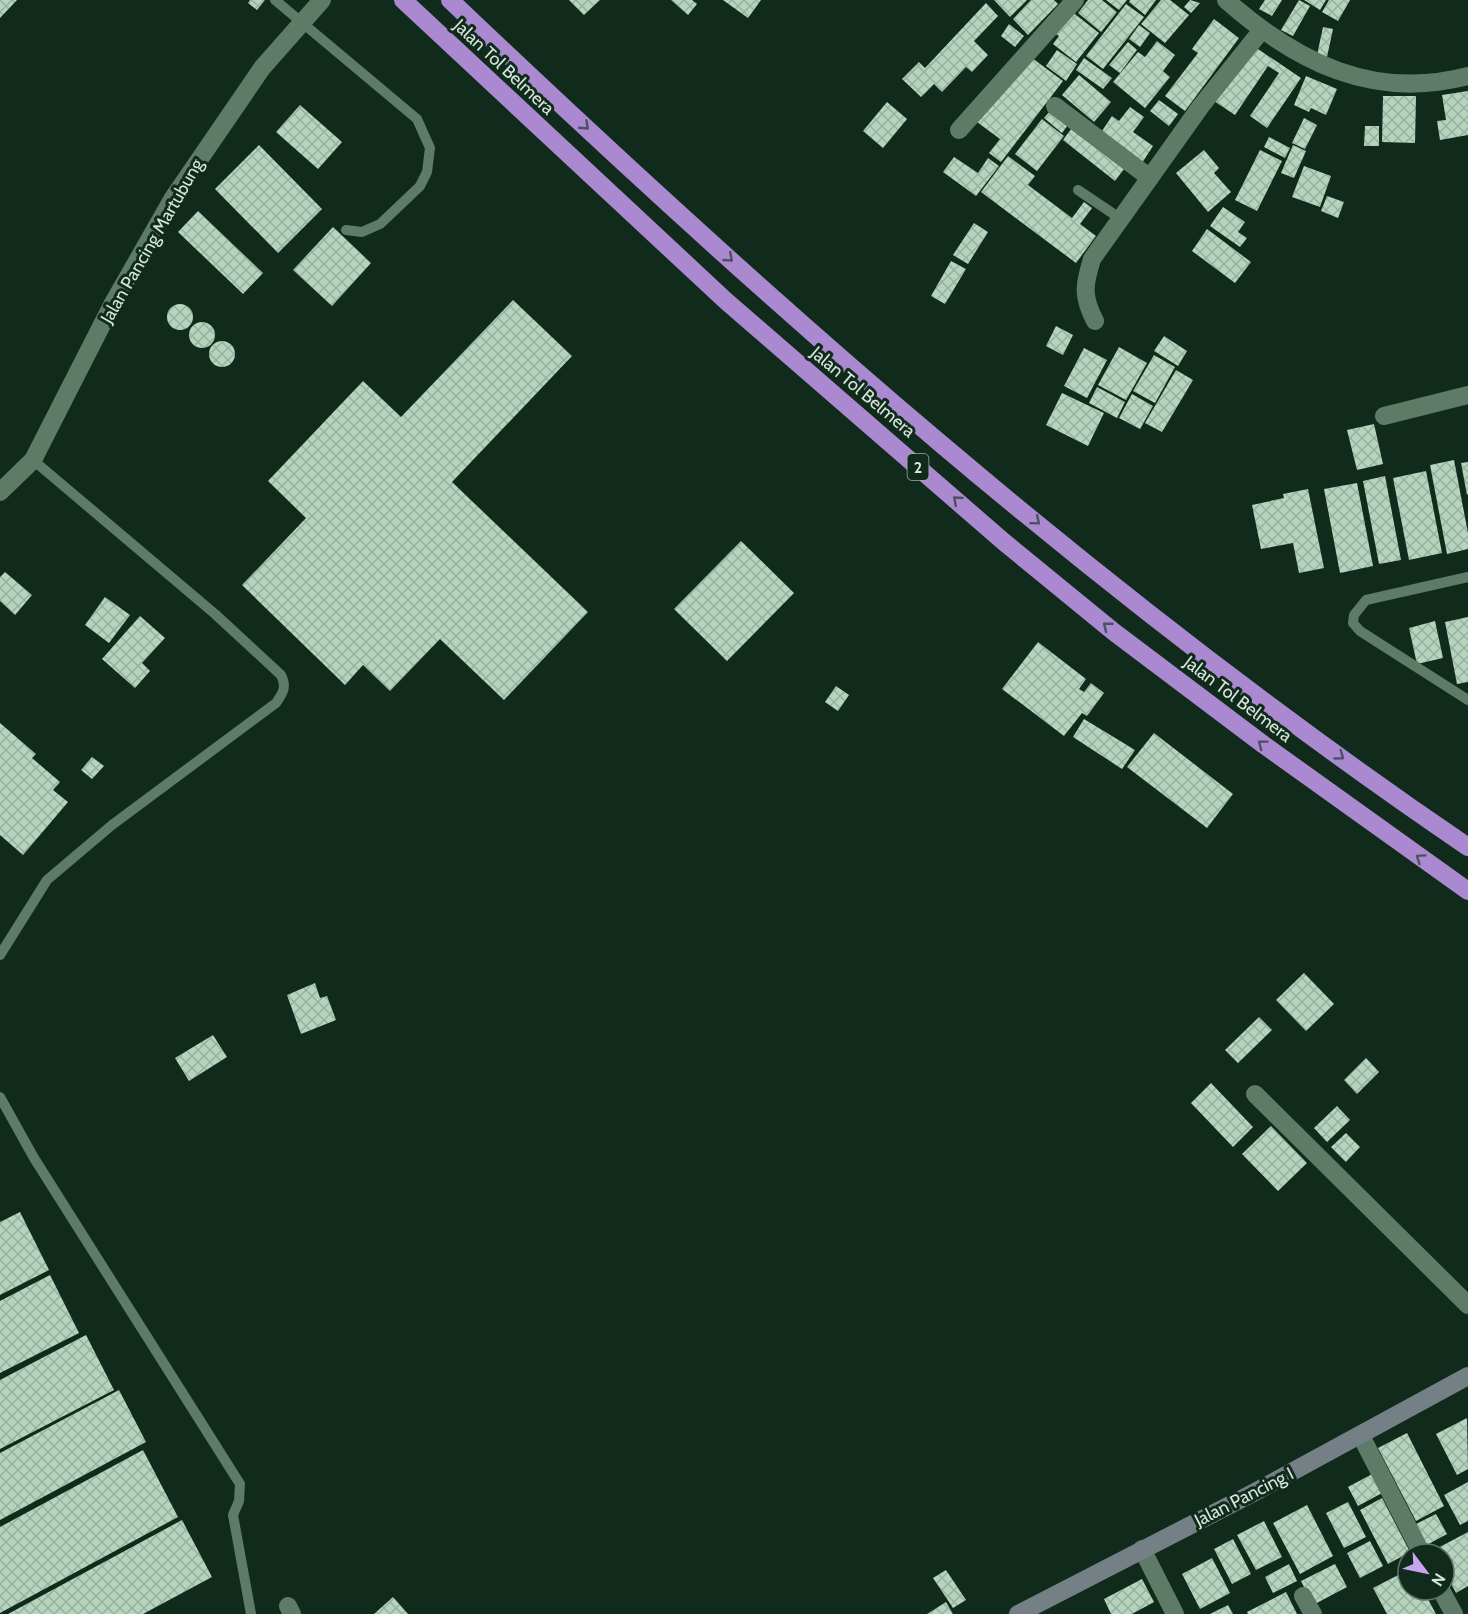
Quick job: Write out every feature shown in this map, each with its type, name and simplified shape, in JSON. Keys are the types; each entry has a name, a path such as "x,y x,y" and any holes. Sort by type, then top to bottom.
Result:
{"highway":[{"name":"Jalan Tol Belmera","path":"403,0 726,301 1005,542 1114,632 1264,745 1468,891"},
{"name":"Jalan Tol Belmera","path":"450,0 665,201 795,317 942,443 1163,623 1303,730 1468,848"}],"main road":[{"name":"Jalan Pancing I","path":"1018,1614 1360,1436 1468,1376"}],"street":[{"name":"Jalan Pancing Martubung","path":"0,492 33,460 117,296 173,198 262,68 322,0"},
{"path":"959,130 1075,0"},
{"path":"1226,0 1261,31 1304,57 1346,75 1385,83 1420,84 1468,76"},
{"path":"1095,321 1085,302 1085,281 1092,259 1201,106 1261,31"},
{"path":"1055,106 1150,178"},
{"path":"1384,416 1468,395"},
{"path":"1255,1094 1468,1305"},
{"path":"1360,1436 1416,1542"},
{"path":"1142,1549 1175,1614"},
{"path":"1303,1596 1313,1614"}],"lane":[{"path":"275,0 417,119 430,148 427,172 412,193 380,224 362,232 346,230"},
{"path":"1078,190 1121,219"},
{"path":"0,955 47,880 112,825 276,703 284,692 285,682 251,645 33,460"},
{"path":"1468,578 1366,600 1354,615 1353,623 1360,631 1468,700"},
{"path":"0,1097 34,1158 240,1484 239,1501 233,1515 251,1614"}],"building":[{"path":"0,0 17,0 0,18"},
{"path":"250,0 265,0 257,10 248,3"},
{"path":"569,0 600,0 584,15"},
{"path":"671,0 692,0 697,4 688,15"},
{"path":"723,0 761,0 748,18"},
{"path":"994,0 1027,0 1010,17"},
{"path":"1031,0 1054,0 1058,4 1028,35 1013,19"},
{"path":"1088,0 1102,0 1117,12 1101,32 1078,13"},
{"path":"1106,0 1127,0 1119,10"},
{"path":"1130,0 1156,0 1145,15 1129,2"},
{"path":"1161,0 1170,0 1189,15 1165,43 1141,24"},
{"path":"1190,0 1200,3 1191,13 1184,7"},
{"path":"1265,0 1282,0 1272,16 1259,9"},
{"path":"1299,0 1310,6 1293,36 1281,30"},
{"path":"1304,0 1326,0 1320,10"},
{"path":"1329,0 1350,0 1338,21 1322,12"},
{"path":"986,3 998,16 974,41 988,55 972,72 966,67 942,92 934,84 921,97 902,79 919,62 925,68"},
{"path":"1126,4 1144,17 1103,69 1086,56"},
{"path":"1071,11 1099,33 1076,62 1053,44 1059,36 1054,33"},
{"path":"1214,19 1239,38 1185,111 1165,96 1198,53 1192,49"},
{"path":"1009,24 1024,36 1015,47 1001,36"},
{"path":"1139,25 1150,33 1140,47 1129,39"},
{"path":"1323,27 1333,29 1327,57 1317,55"},
{"path":"1157,41 1175,55 1163,71 1170,77 1145,108 1113,82 1138,52 1145,57"},
{"path":"1128,42 1137,50 1120,73 1109,65"},
{"path":"1252,45 1301,78 1267,128 1250,116 1279,73 1268,66 1235,115 1214,101"},
{"path":"1057,50 1077,64 1066,81 1046,66"},
{"path":"1028,55 1063,81 1001,162 989,153 1000,139 977,122"},
{"path":"1084,58 1112,78 1103,89 1076,70"},
{"path":"1079,75 1111,102 1094,122 1062,95"},
{"path":"1306,76 1337,89 1326,115 1311,108 1309,112 1294,105"},
{"path":"1468,91 1468,135 1440,140 1437,121 1446,120 1442,95"},
{"path":"1383,96 1416,96 1415,143 1382,142"},
{"path":"1159,100 1178,114 1169,126 1150,111"},
{"path":"887,102 907,119 883,148 863,131"},
{"path":"300,105 342,142 318,169 276,132"},
{"path":"1130,107 1144,117 1133,132 1153,146 1142,163 1100,134 1112,116 1119,121"},
{"path":"1050,111 1068,125 1062,133 1044,118"},
{"path":"1304,118 1317,125 1305,149 1292,143"},
{"path":"1042,119 1064,136 1037,171 1015,154"},
{"path":"1365,126 1379,126 1379,146 1364,146"},
{"path":"1071,129 1124,169 1115,181 1063,140"},
{"path":"1269,137 1290,148 1285,158 1264,147"},
{"path":"259,145 322,209 278,253 215,189"},
{"path":"1293,145 1306,151 1294,178 1281,173"},
{"path":"1204,150 1219,168 1214,173 1231,192 1208,212 1176,173"},
{"path":"1260,150 1282,161 1257,211 1235,200"},
{"path":"1008,156 1035,176 1028,185 1072,218 1084,202 1092,208 1080,224 1096,236 1076,263 981,192"},
{"path":"954,157 978,173 988,158 999,166 976,196 943,172"},
{"path":"1304,166 1331,176 1320,207 1292,197"},
{"path":"1327,196 1344,202 1338,218 1321,211"},
{"path":"1223,207 1245,222 1238,232 1247,238 1240,247 1210,226"},
{"path":"198,211 263,273 243,294 178,232"},
{"path":"974,223 988,232 968,264 953,255"},
{"path":"333,227 371,263 332,306 293,270"},
{"path":"1207,229 1251,262 1235,283 1192,251"},
{"path":"951,261 966,269 945,304 931,296"},
{"path":"513,300 572,356 452,482 588,612 504,700 440,639 390,691 363,665 345,685 242,585 306,518 268,481 363,381 401,417"},
{"path":"180,304 189,308 193,317 189,326 180,330 171,326 167,317 171,308"},
{"path":"202,322 211,326 215,335 211,344 202,348 193,344 189,335 193,326"},
{"path":"1056,326 1073,335 1063,355 1046,346"},
{"path":"1164,336 1187,351 1178,366 1154,351"},
{"path":"222,341 231,345 235,354 231,363 222,367 213,363 209,354 213,345"},
{"path":"1119,347 1147,363 1126,400 1098,385"},
{"path":"1084,348 1107,360 1087,398 1064,386"},
{"path":"1154,355 1175,367 1155,403 1133,391"},
{"path":"1176,370 1193,380 1162,432 1145,423"},
{"path":"1097,387 1125,402 1117,418 1089,403"},
{"path":"1062,393 1104,413 1088,446 1046,425"},
{"path":"1132,394 1153,406 1140,429 1119,418"},
{"path":"1374,424 1383,464 1357,470 1347,430"},
{"path":"1454,460 1468,533 1468,549 1447,554 1430,465"},
{"path":"1468,462 1468,494 1467,495 1461,463"},
{"path":"1426,471 1442,553 1409,560 1393,478"},
{"path":"1385,476 1401,560 1379,564 1363,481"},
{"path":"1357,483 1373,566 1340,573 1324,489"},
{"path":"1308,489 1324,568 1299,573 1293,543 1261,549 1252,505 1284,498 1283,494"},
{"path":"741,541 794,593 727,661 674,609"},
{"path":"5,572 32,595 15,615 0,601 0,577"},
{"path":"105,597 130,615 109,643 85,625"},
{"path":"140,616 165,638 142,663 150,671 135,688 102,659"},
{"path":"1468,617 1468,682 1457,684 1445,622"},
{"path":"1435,621 1443,658 1417,664 1409,628"},
{"path":"1038,642 1086,679 1079,689 1084,692 1091,683 1104,693 1087,716 1082,713 1064,736 1002,689"},
{"path":"836,686 849,695 838,711 825,702"},
{"path":"1084,719 1135,750 1122,769 1073,737"},
{"path":"0,723 36,754 32,758 60,782 53,790 68,802 23,855 0,835"},
{"path":"1154,733 1233,794 1207,828 1127,767"},
{"path":"92,757 104,766 92,779 81,770"},
{"path":"1304,973 1334,1004 1306,1031 1276,1000"},
{"path":"315,983 320,998 327,996 336,1020 301,1034 287,995"},
{"path":"1259,1017 1272,1030 1238,1063 1225,1050"},
{"path":"213,1035 227,1057 189,1081 175,1058"},
{"path":"1366,1058 1379,1072 1357,1094 1344,1080"},
{"path":"1211,1083 1253,1127 1233,1147 1191,1103"},
{"path":"1337,1106 1350,1120 1327,1142 1314,1128"},
{"path":"1271,1126 1307,1163 1278,1191 1242,1154"},
{"path":"1346,1133 1360,1147 1346,1162 1331,1147"},
{"path":"20,1212 49,1270 0,1295 0,1222"},
{"path":"50,1275 79,1333 0,1373 0,1301"},
{"path":"86,1335 114,1390 0,1449 0,1380"},
{"path":"119,1390 146,1442 0,1520 0,1453"},
{"path":"1467,1418 1468,1469 1457,1475 1436,1434"},
{"path":"1407,1433 1444,1506 1416,1521 1378,1448"},
{"path":"143,1450 178,1517 0,1613 0,1527"},
{"path":"1374,1473 1384,1492 1358,1506 1348,1487"},
{"path":"1468,1482 1468,1521 1460,1525 1444,1495"},
{"path":"1382,1498 1405,1542 1396,1542 1396,1560 1388,1564 1360,1510"},
{"path":"1348,1502 1366,1537 1344,1548 1326,1513"},
{"path":"1307,1505 1333,1556 1300,1574 1273,1523"},
{"path":"1436,1514 1447,1534 1432,1542 1423,1542 1414,1525"},
{"path":"182,1520 212,1577 143,1614 8,1614"},
{"path":"1264,1521 1282,1557 1256,1570 1237,1535"},
{"path":"1468,1532 1468,1586 1456,1593 1456,1542 1449,1542"},
{"path":"1233,1539 1251,1574 1232,1584 1214,1549"},
{"path":"1370,1541 1383,1566 1360,1578 1347,1553"},
{"path":"1212,1558 1230,1593 1200,1609 1182,1574"},
{"path":"1289,1564 1297,1581 1273,1593 1265,1577"},
{"path":"1335,1564 1347,1587 1313,1605 1301,1581"},
{"path":"946,1570 966,1600 953,1608 933,1578"},
{"path":"1396,1576 1396,1602 1430,1602 1436,1614 1387,1614 1373,1588"},
{"path":"1142,1579 1154,1602 1132,1614 1111,1614 1104,1599"},
{"path":"1286,1592 1297,1614 1248,1614 1247,1612"},
{"path":"393,1597 408,1614 374,1614"},
{"path":"946,1602 953,1614 927,1614"},
{"path":"1228,1605 1233,1614 1210,1614"}]}
